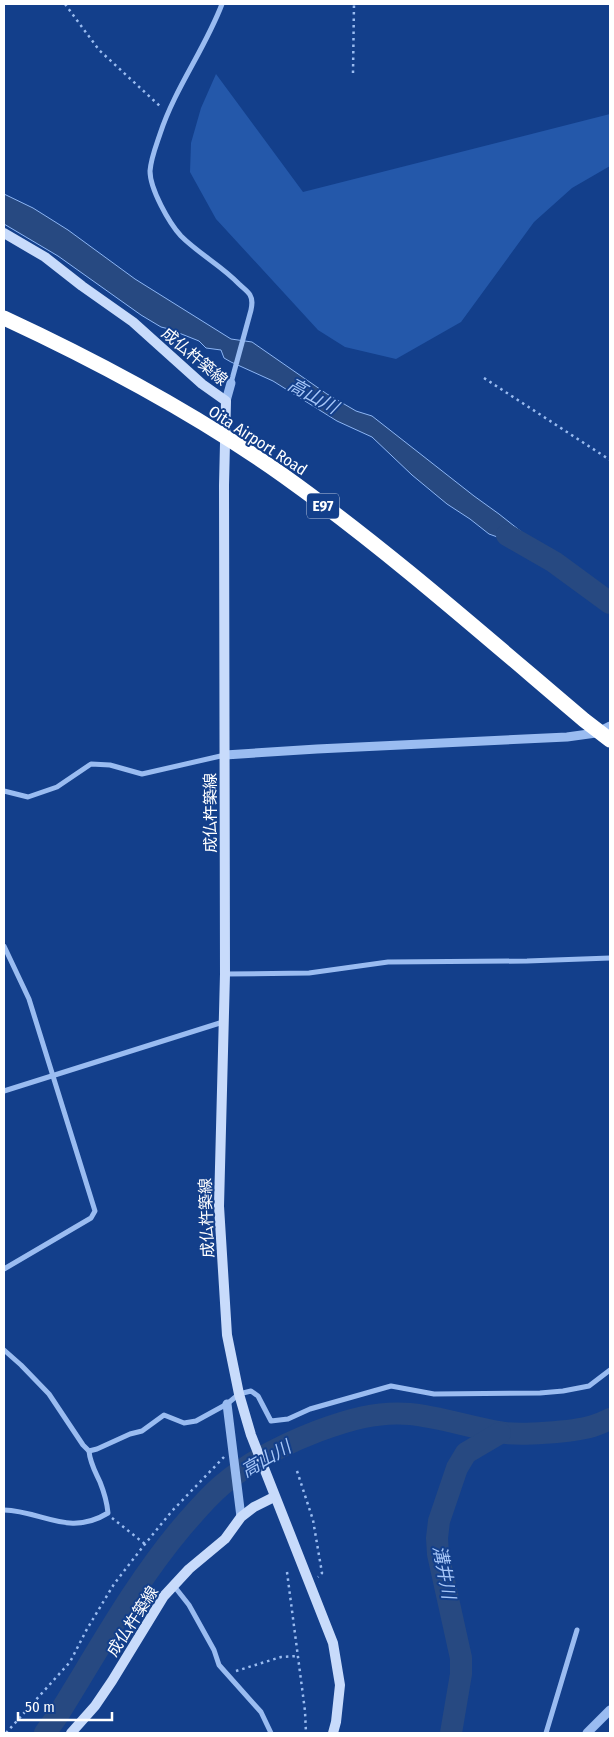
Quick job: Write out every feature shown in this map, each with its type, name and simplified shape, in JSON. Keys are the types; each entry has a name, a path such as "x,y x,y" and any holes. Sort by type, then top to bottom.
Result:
{"highway":[{"name":"Oita Airport Road","path":"4,318 98,364 141,388 232,441 284,476 412,575 610,740"}],"main road":[{"name":"成仏杵築線","path":"4,233 45,257 133,322 202,384 226,401 224,484 224,974 219,1206 227,1335 239,1394 250,1435 333,1643 340,1686 333,1733"},
{"name":"成仏杵築線","path":"71,1733 99,1700 164,1596 189,1569 225,1539 241,1517 254,1507 274,1497"}],"street":[{"path":"222,4 167,113 153,153 150,172 154,190 180,235 230,274 250,296 251,310 226,401"},
{"path":"4,791 28,797 57,787 91,764 110,765 142,774 225,755 567,737 596,733 610,726"},
{"path":"4,946 29,999 95,1211 92,1218 4,1269"},
{"path":"224,974 309,973 388,962 527,961 610,958"},
{"path":"4,1091 223,1022"},
{"path":"4,1350 49,1394 89,1451 90,1460 107,1503 108,1513 99,1519 75,1523 57,1522 19,1510 4,1510"},
{"path":"89,1451 130,1434 142,1432 164,1415 184,1423 196,1421 227,1404 239,1394 251,1391 258,1396 271,1421 288,1419 310,1409 391,1386 434,1394 540,1393 589,1386 610,1370"},
{"path":"227,1404 241,1517"},
{"path":"174,1586 189,1605 214,1650 219,1665 261,1712 271,1733"},
{"path":"546,1733 576,1630"},
{"path":"587,1733 610,1710"}],"path":[{"path":"64,4 99,50 167,113"},
{"path":"353,73 354,4"},
{"path":"484,378 610,460"},
{"path":"6,1733 70,1662 114,1584 144,1544 172,1511 232,1451"},
{"path":"297,1471 313,1520 322,1573 310,1584"},
{"path":"108,1513 144,1544"},
{"path":"287,1572 305,1711 306,1733"},
{"path":"229,1675 239,1669 281,1657 297,1656"}],"shaded area":[{"path":"216,74 303,192 610,114 610,166 572,188 534,222 461,322 396,359 345,347 318,330 216,219 190,172 191,143 201,108"}],"water":[{"path":"4,194 33,208 68,230 135,279 231,339 252,342 327,394 356,411 372,416 528,537 548,557 489,534 447,504 412,475 372,437 337,421 273,381 224,358 221,350 206,348 199,341 161,327 58,256 4,224"}],"waterway":[{"name":"高山川","path":"507,535 554,562 610,603"},
{"name":"高山川","path":"45,1733 132,1594 165,1548 192,1515 217,1490 232,1477 267,1454 329,1427 374,1415 398,1413 421,1415 488,1430 519,1434 573,1430 593,1426 610,1419"},
{"name":"溝井川","path":"451,1733 461,1674 461,1658 438,1554 439,1521 457,1468 466,1453 500,1433"}]}
